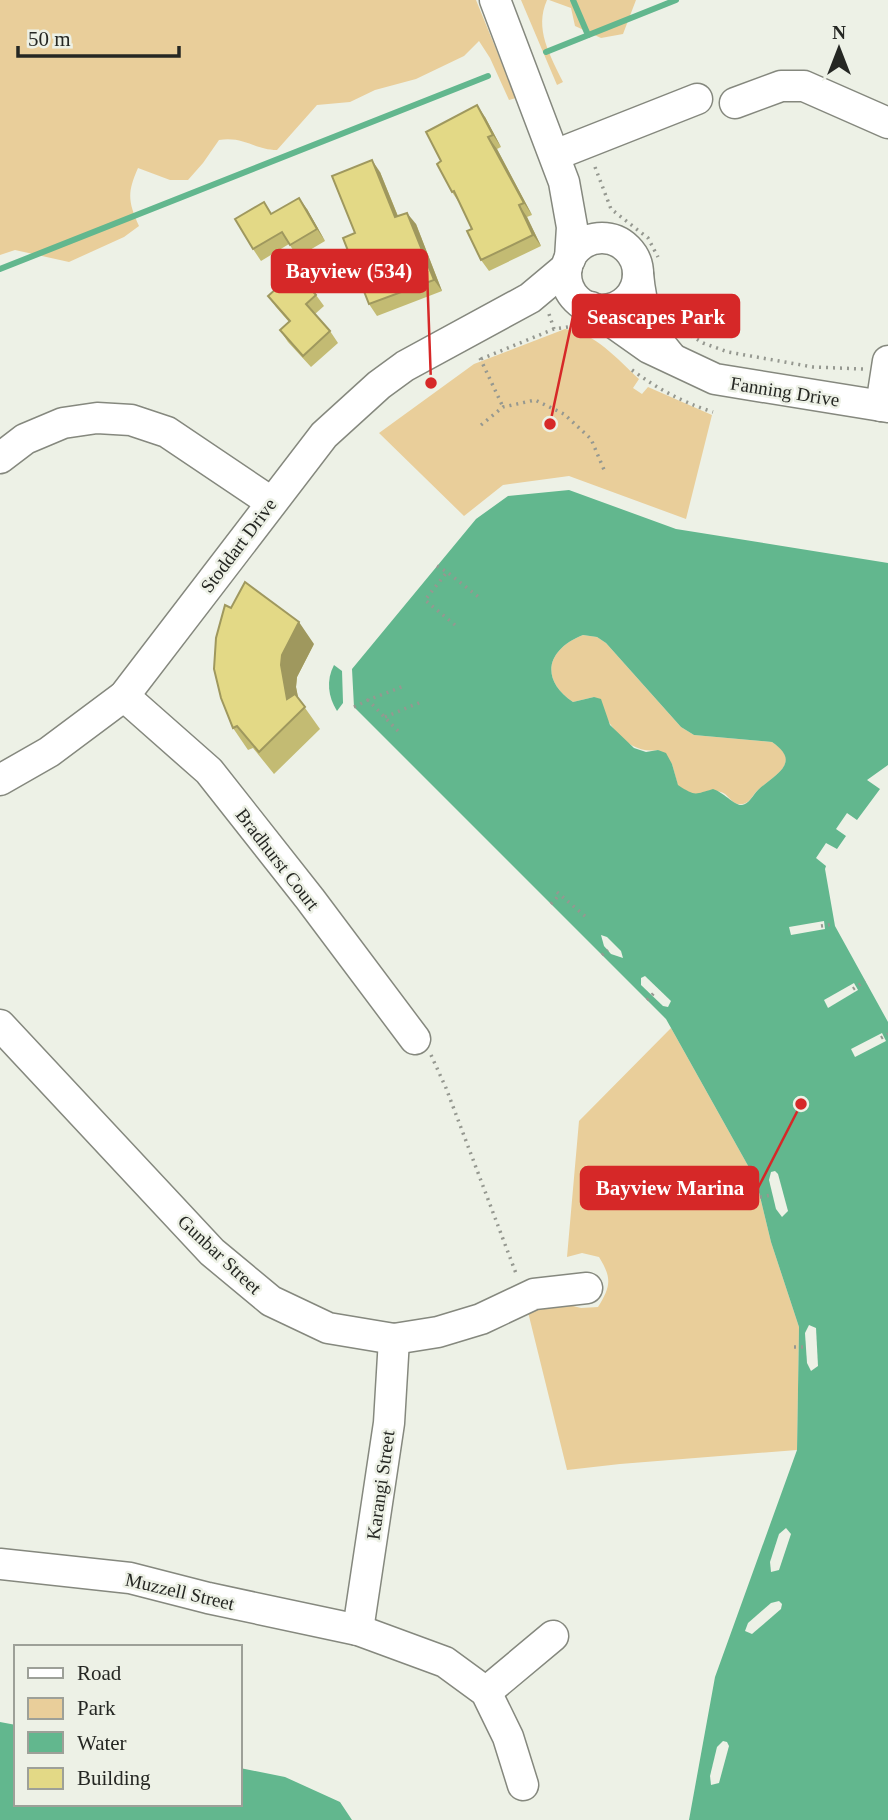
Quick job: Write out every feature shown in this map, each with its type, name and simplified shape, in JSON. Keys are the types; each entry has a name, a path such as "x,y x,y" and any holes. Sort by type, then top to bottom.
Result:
{"street":[{"path":"495,0 555,155 569,202 572,233 569,287 586,313 622,303 635,289 648,267 600,226 580,202 555,155"},
{"path":"735,103 781,86 804,86 888,123"},
{"path":"555,155 697,99"},
{"path":"569,263 577,248 588,241 606,238 618,242"},
{"name":"Stoddart Drive","path":"0,780 49,752 124,696 324,435 379,385 405,366 530,298 569,263"},
{"name":"Fanning Drive","path":"648,267 641,301 648,324 663,348 684,366"},
{"name":"Stoddart Drive","path":"477,327 531,311 586,313"},
{"name":"Fanning Drive","path":"586,313 702,375 733,384 884,406"},
{"path":"884,406 887,366"},
{"path":"0,458 25,439 63,423 97,418 131,420 167,432 271,502"},
{"name":"Bradhurst Court","path":"124,696 209,771 415,1039"},
{"name":"Gunbar Street","path":"0,1026 212,1252 271,1301 328,1328 394,1339 438,1332 481,1320 534,1294 587,1288"},
{"name":"Karangi Street","path":"358,1630 389,1423 394,1339"},
{"name":"Muzzell Street","path":"0,1564 130,1578 208,1598 358,1630 445,1662 486,1692"},
{"path":"523,1785 508,1737 486,1692 553,1636"}],"path":[{"path":"587,143 607,203 616,215 648,239 654,247 648,267"},
{"path":"481,359 554,329 569,326 586,313"},
{"path":"477,327 481,359 503,407"},
{"path":"683,331 703,343 729,352 813,367 887,366"},
{"path":"631,369 657,388 684,402 713,412"},
{"path":"481,425 503,407 535,400 564,414 592,439 605,472"},
{"path":"437,566 480,598"},
{"path":"447,572 425,600 455,625"},
{"path":"354,707 404,686"},
{"path":"368,700 398,731"},
{"path":"385,717 421,702"},
{"path":"551,904 559,893 586,917"},
{"path":"821,926 834,924"},
{"path":"602,955 608,950"},
{"path":"853,989 865,981"},
{"path":"647,1000 654,993"},
{"path":"881,1038 888,1034"},
{"path":"415,1039 432,1056 441,1075 525,1298"},
{"path":"760,1198 772,1195"},
{"path":"794,1347 808,1347"}],"green space":[{"path":"0,0 476,0 516,98 509,100 490,58 479,41 464,56 416,79 375,90 350,102 317,105 277,150 243,141 219,140 188,180 170,180 138,168 130,197 139,226 124,237 69,262 15,250 0,255"},
{"path":"521,0 547,0 543,11 543,32 563,82 557,85"},
{"path":"549,0 636,0 623,34 601,38 575,26 571,8"},
{"path":"565,329 587,336 605,348 639,379 633,388 642,394 648,387 712,415 686,519 569,476 503,485 464,516 379,433 474,364"},
{"path":"583,635 597,637 606,643 681,727 694,735 772,742 785,756 783,768 743,804 735,803 720,792 710,790 701,795 690,793 678,786 672,764 658,750 646,750 627,742 605,717 594,697 573,702 555,684 552,665 555,656 561,648"},
{"path":"671,1028 756,1180 771,1242 799,1327 797,1450 567,1470 527,1308 557,1302 581,1308 598,1307 602,1300 608,1277 599,1257 582,1253 567,1257 579,1121"}],"water":[{"path":"569,490 676,529 888,563 888,765 867,780 880,789 857,820 847,813 836,829 846,836 837,849 826,843 816,858 826,866 835,926 888,1022 888,1820 689,1820 715,1677 797,1450 799,1327 771,1242 756,1180 666,1019 354,707 352,669 476,519 508,496","holes":["583,635 597,637 606,643 681,727 694,735 772,742 785,756 783,768 742,805 713,789 696,793 678,785 666,753 634,748 610,725 601,699 594,697 573,702 555,684 552,665 561,648"]},
{"path":"334,665 342,671 343,703 337,711 329,688"},
{"path":"0,1722 14,1725 14,1806 242,1806 242,1768 285,1777 340,1802 352,1820 0,1820"}],"pier":[{"path":"824,921 825,929 791,935 789,927"},
{"path":"601,935 607,937 621,951 623,958 611,954 604,946"},
{"path":"645,976 671,1001 668,1007 663,1006 641,985 641,978"},
{"path":"854,983 858,990 828,1008 824,1000"},
{"path":"882,1033 886,1041 855,1057 851,1049"},
{"path":"775,1171 788,1211 782,1217 776,1209 769,1180 771,1172"},
{"path":"809,1325 816,1328 818,1366 811,1371 807,1363 805,1333"},
{"path":"786,1528 791,1534 779,1570 771,1572 770,1562 779,1534"},
{"path":"779,1601 782,1604 781,1609 752,1634 745,1631 748,1623 771,1603"},
{"path":"723,1741 729,1746 719,1783 711,1785 710,1776 717,1747"}],"building":[{"path":"477,105 493,135 488,137 524,203 519,205 533,235 481,260 467,231 472,229 454,191 452,192 437,164 441,161 426,132"},
{"path":"372,160 395,217 407,213 434,280 369,304 343,238 355,233 332,176"},
{"path":"299,198 317,229 290,245 282,232 253,249 235,219 264,202 271,214"},
{"path":"296,271 316,295 306,304 330,331 303,356 280,330 290,321 268,296"},
{"path":"245,582 299,622 282,655 281,665 287,699 295,694 305,707 259,752 237,726 233,728 221,698 214,669 216,638 225,605 231,608"}],"waterway":[{"path":"573,0 588,35"},
{"path":"546,52 676,0"},
{"path":"0,269 488,76"}],"place":[{"name":"Bayview (534)","path":"431,383"},
{"name":"Seascapes Park","path":"550,424"},
{"name":"Bayview Marina","path":"801,1104"}]}
